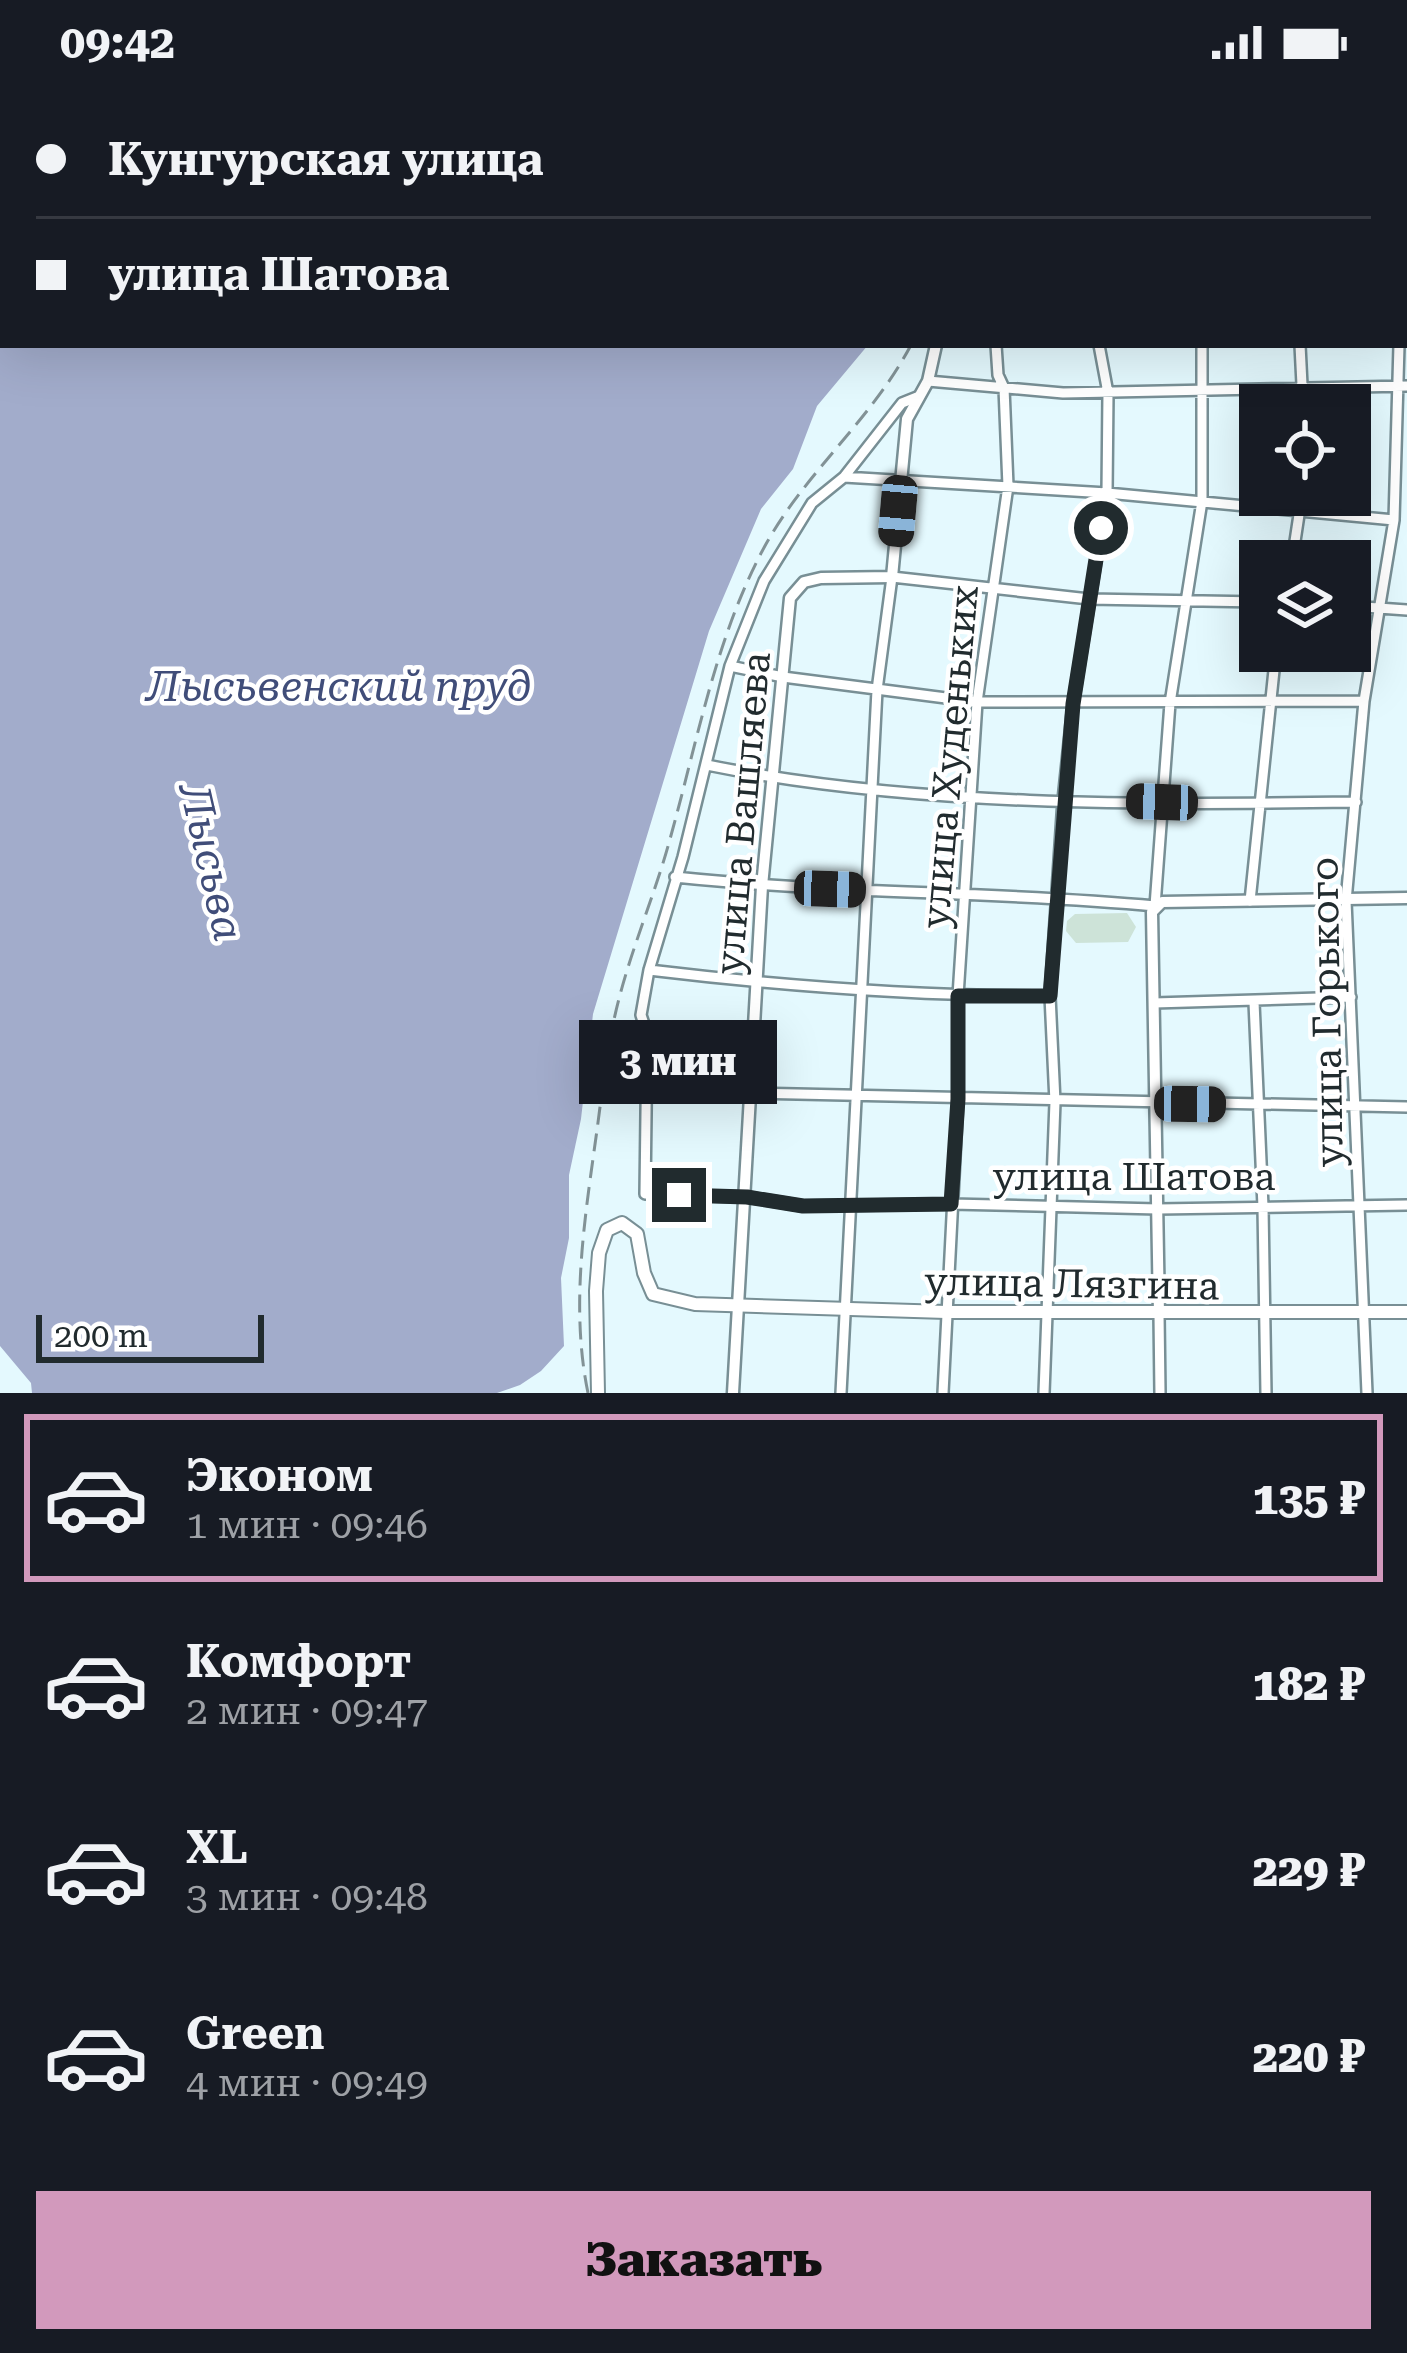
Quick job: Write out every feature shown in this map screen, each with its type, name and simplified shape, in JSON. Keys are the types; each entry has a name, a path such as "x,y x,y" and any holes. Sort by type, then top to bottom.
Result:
{"main road":[{"name":"улица Лязгина","path":"598,1393 598,1264 603,1237 611,1226 622,1223 637,1234 653,1294 695,1304 946,1312 1407,1312"}],"street":[{"path":"841,1393 877,690 907,419 928,380 935,348"},
{"name":"улица Худеньких","path":"944,1393 958,1099 958,996 977,702 1008,486 1004,388 996,348"},
{"path":"1044,1393 1055,1102 1050,996 1063,800 1073,704 1107,493 1108,393 1100,348"},
{"path":"1160,1393 1155,906 1170,703 1202,501 1202,348"},
{"path":"1300,348 1303,384"},
{"name":"улица Горького","path":"1367,1393 1346,901 1364,700 1394,520 1402,386 1399,348"},
{"path":"928,380 1108,393 1239,391"},
{"path":"1371,387 1402,386"},
{"path":"917,397 902,403 844,477 812,503 764,581 730,665 649,970 641,1015 647,1033 645,1085 749,1093 1055,1102 1407,1107"},
{"path":"844,477 1239,504"},
{"path":"1361,516 1394,520"},
{"path":"892,577 1089,599 1239,602"},
{"name":"улица Вашляева","path":"733,1393 762,886 790,598 804,582 821,578 892,577"},
{"path":"1371,607 1407,610"},
{"path":"730,665 783,677 977,702 1364,700"},
{"path":"1250,901 1273,672"},
{"path":"707,765 773,778 971,795 1356,802"},
{"path":"676,877 762,886 1058,897 1155,906 1162,902 1407,898"},
{"path":"649,970 859,990 1050,996"},
{"path":"1154,1003 1351,997"},
{"path":"1254,1002 1266,1393"},
{"name":"улица Шатова","path":"645,1085 645,1194 747,1197 803,1206 1407,1205"}],"green space":[{"path":"1127,913 1136,927 1128,942 1076,943 1066,931 1067,921 1075,914"}],"water":[{"name":"Лысьвенский пруд","path":"0,348 865,348 817,406 793,469 761,509 709,631 593,1014 581,1119 569,1175 569,1238 561,1278 564,1346 541,1371 497,1393 32,1393 31,1383 0,1346"}],"railway":[{"path":"588,1393 580,1327 581,1261 609,1045 721,651 749,579 782,518 878,397 909,348"}],"route":[{"path":"679,1195 747,1197 803,1206 951,1204 958,996 1050,996 1073,704 1101,528"}],"water label":[{"name":"Лысьва","path":"212,862"}]}
